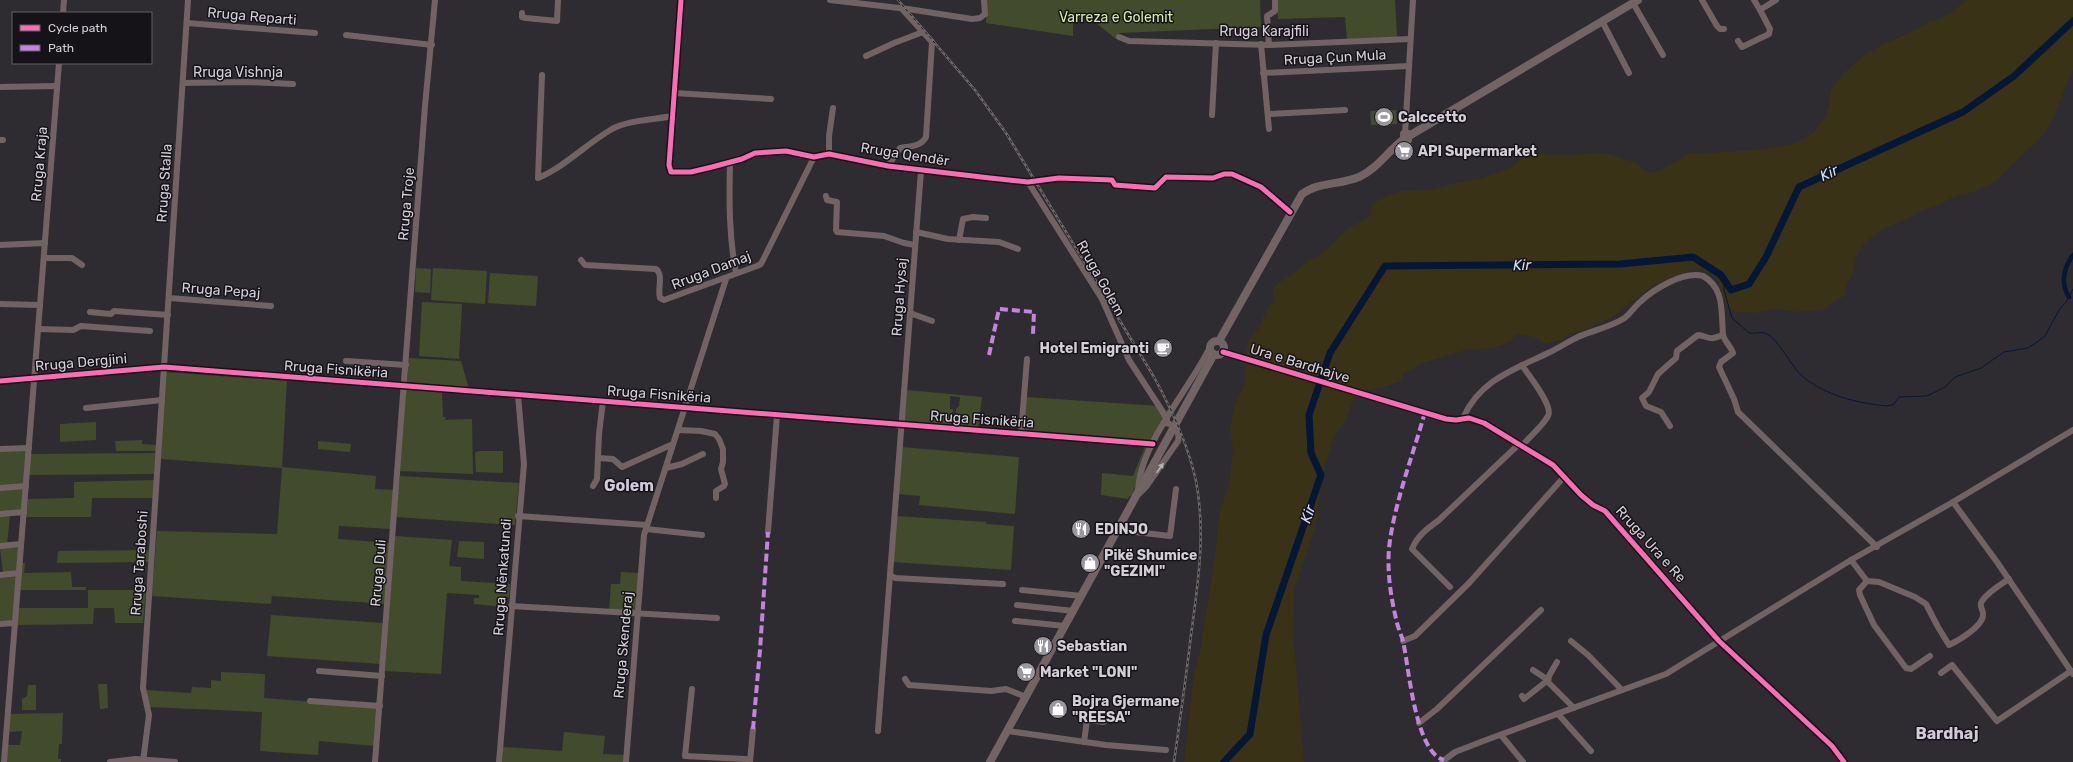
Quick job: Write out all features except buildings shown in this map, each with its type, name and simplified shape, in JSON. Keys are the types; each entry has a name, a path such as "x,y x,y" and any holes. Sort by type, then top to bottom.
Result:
{"main road":[{"path":"1214,354 1211,351 1215,343 1290,212 1302,194 1306,191 1360,177 1378,164 1406,136 1636,1"},
{"path":"1214,354 1227,353 1224,346 1215,343"},
{"path":"990,762 1138,495 1187,400 1214,354"}],"street":[{"path":"63,12 64,0"},
{"name":"Rruga Stalla","path":"164,367 188,0"},
{"name":"Rruga Troje","path":"405,386 425,106 432,45 435,0"},
{"path":"522,12 522,17 557,21 558,0"},
{"name":"Rruga Qendër","path":"681,0 669,165 671,172 691,172 730,163 755,153 766,151 786,152 814,157 829,154 921,171 1028,182 1059,178 1089,178 1112,180 1115,185 1155,188 1166,177 1213,178 1228,173 1261,187 1290,212"},
{"path":"830,0 908,9 972,19 980,18 986,14 984,0"},
{"path":"1269,45 1267,16 1275,11 1275,0"},
{"path":"1406,136 1413,0"},
{"path":"1702,0 1717,26 1720,29 1724,29"},
{"path":"1738,41 1742,47 1769,34 1770,29 1754,0"},
{"path":"1760,10 1776,0"},
{"path":"1636,1 1663,55"},
{"path":"888,166 900,148 919,144 926,137 932,42 902,9"},
{"path":"1602,21 1629,73"},
{"name":"Rruga Reparti","path":"187,23 315,33"},
{"path":"866,56 923,32"},
{"path":"346,35 432,45"},
{"name":"Rruga Karajfili","path":"1119,37 1129,41 1269,45 1410,39"},
{"path":"1212,115 1216,44"},
{"path":"1261,44 1269,129"},
{"name":"Rruga Kraja","path":"4,762 3,747 7,723 59,64"},
{"name":"Rruga Çun Mula","path":"1263,73 1409,66"},
{"path":"542,75 538,178 563,166 613,129 633,123 672,116"},
{"name":"Rruga Vishnja","path":"183,83 247,82 293,84"},
{"path":"0,87 57,86"},
{"path":"674,93 771,99"},
{"path":"829,154 829,136 833,108"},
{"path":"1268,114 1345,110"},
{"name":"Rruga Damaj","path":"581,260 585,265 656,269 660,274 658,293 660,298 664,300 726,279 736,273 761,264 814,157"},
{"path":"730,163 729,205 732,252 736,273"},
{"name":"Rruga Hysaj","path":"901,424 921,171"},
{"name":"Rruga Golem","path":"1028,182 1102,298 1129,360 1161,409 1166,422"},
{"path":"826,196 828,200 837,202 837,232 884,236 900,242 915,244"},
{"path":"959,240 963,219 973,217 986,218"},
{"path":"916,232 959,240 999,242 1018,249"},
{"path":"0,245 45,243"},
{"path":"44,258 72,258 82,265"},
{"path":"1463,418 1470,405 1489,383 1578,337 1618,322 1625,318 1640,302 1667,284 1691,276 1703,276 1716,289 1721,306 1722,335 1733,353 1721,362 1718,367 1734,399 1738,412 1877,547"},
{"name":"Rruga Skenderaj","path":"626,762 643,541 726,279"},
{"name":"Rruga Pepaj","path":"169,298 271,306"},
{"path":"0,304 40,305"},
{"path":"90,312 111,314 114,311 168,315"},
{"path":"910,313 932,321"},
{"path":"38,329 73,330 81,326 150,331"},
{"path":"1670,426 1661,412 1646,406 1642,398 1649,392 1658,374 1676,358 1677,351 1698,335 1712,339 1722,335"},
{"path":"1138,495 1139,474 1153,444 1215,343"},
{"name":"Ura e Bardhajve","path":"1227,353 1361,394"},
{"name":"Rruga Fisnikëria","path":"1021,434 1027,359"},
{"path":"346,360 406,365"},
{"path":"1450,586 1412,549 1414,543 1425,531 1519,446 1548,417 1550,410 1546,402 1522,365"},
{"name":"Rruga Fisnikëria","path":"164,367 1153,444"},
{"name":"Rruga Dergjini","path":"0,381 164,367"},
{"name":"Rruga Taraboshi","path":"143,761 149,715 142,693 164,367"},
{"name":"Rruga Duli","path":"375,762 405,386"},
{"name":"Rruga Ura e Re","path":"1361,394 1446,419 1476,419 1553,465 1593,505 1605,511 1719,641 1832,746 1844,762"},
{"name":"Rruga Nënkatundi","path":"500,762 518,516 524,456 518,395"},
{"path":"86,408 162,400"},
{"path":"593,486 597,479 598,434 603,401"},
{"path":"1161,409 1170,408 1172,411"},
{"path":"768,532 777,415"},
{"path":"1138,495 1148,484 1178,441 1178,433 1175,427 1166,422"},
{"path":"878,731 901,424"},
{"path":"678,430 708,431 715,434 719,439 723,454 721,469 724,486 716,491 716,498"},
{"path":"1442,762 1455,752 1666,674 1851,560 1877,547 2073,430"},
{"path":"598,458 613,459 622,468 673,444"},
{"path":"0,449 29,448"},
{"path":"666,468 682,464 703,454"},
{"path":"1403,641 1415,636 1469,583 1564,477"},
{"path":"0,488 26,486"},
{"path":"1118,530 1170,536 1176,489"},
{"path":"1941,673 1952,665 1997,721 2072,673 1953,502"},
{"path":"0,514 24,512"},
{"path":"518,516 647,527 702,534"},
{"path":"0,546 21,544"},
{"path":"1851,560 1867,581 1879,582 1915,597 1926,604 1949,645 1968,634 1977,626 1984,614 1981,607 1982,601 2008,579"},
{"path":"0,575 19,573"},
{"path":"890,575 895,578 1003,584"},
{"path":"1867,581 1859,590 1865,607 1874,625 1906,668 1911,669 1930,656"},
{"path":"1022,590 1082,596"},
{"path":"1017,605 1074,611"},
{"path":"511,606 717,618"},
{"path":"1419,724 1437,709 1541,610"},
{"path":"1015,621 1065,626"},
{"path":"0,624 15,622"},
{"path":"1571,641 1588,655 1622,690"},
{"path":"1522,696 1524,699 1548,680 1557,662"},
{"path":"1533,670 1548,680 1574,708"},
{"path":"319,671 382,676"},
{"path":"906,679 909,685 991,691 1002,689 1026,697"},
{"path":"692,689 685,756 746,759 750,762 753,729"},
{"path":"310,700 380,706"},
{"path":"1558,714 1591,751"},
{"path":"1084,742 1087,720 1104,722"},
{"path":"0,724 7,723"},
{"path":"1008,731 1084,742 1166,750"},
{"path":"1501,735 1523,762"},
{"path":"110,762 175,762"}],"green space":[{"name":"Varreza e Golemit","path":"987,0 1260,0 1261,27 1119,33 1119,39 1116,39 1090,18 1073,18 1073,36 986,23"},
{"path":"1277,0 1395,0 1397,37 1347,39 1345,17 1278,19"},
{"name":"Calccetto","path":"1396,110 1397,124 1371,125 1370,111"},
{"path":"416,268 431,269 430,293 415,292"},
{"path":"433,268 487,271 485,304 431,300"},
{"path":"490,273 538,276 536,306 488,303"},
{"path":"422,302 462,304 459,359 419,356"},
{"path":"409,358 461,361 469,389 407,382"},
{"path":"165,372 287,381 282,467 376,476 375,489 395,490 392,529 339,526 338,539 391,543 387,604 272,596 271,604 152,596 157,531 277,534 282,468 161,459"},
{"path":"406,390 442,392 443,417 446,417 445,420 472,419 473,474 400,471"},
{"path":"907,390 982,397 978,428 955,426 956,409 959,406 960,397 950,396 950,409 953,409 951,426 904,422"},
{"path":"1026,397 1159,406 1170,412 1150,441 1025,432"},
{"path":"96,422 96,440 60,442 60,424"},
{"path":"142,440 142,444 156,445 156,451 116,451 115,441"},
{"path":"318,441 351,444 350,452 318,449"},
{"path":"901,447 1019,457 1015,514 919,505 920,496 898,494"},
{"path":"1145,447 1148,448 1132,497 1129,496 1128,499 1101,495 1102,473 1133,476"},
{"path":"27,449 24,485 0,487 0,450"},
{"path":"478,451 503,451 503,473 476,472 475,453"},
{"path":"156,453 154,474 28,475 29,454"},
{"path":"400,476 519,483 515,525 396,517"},
{"path":"154,480 154,498 92,498 91,517 24,517 26,499 74,498 74,482"},
{"path":"23,488 22,510 0,513 0,490"},
{"path":"0,515 10,515 7,544 0,545"},
{"path":"896,516 986,522 986,524 1014,526 1011,570 893,562"},
{"path":"395,536 452,540 449,566 461,567 461,581 510,584 509,597 504,597 505,607 474,604 474,598 479,598 479,595 447,593 441,674 385,671"},
{"path":"459,541 484,542 484,559 457,557"},
{"path":"17,546 19,548 17,570 3,573 0,548"},
{"path":"150,550 150,562 57,563 58,551"},
{"path":"21,563 25,563 24,573 71,572 72,587 86,587 86,590 19,590"},
{"path":"621,572 639,573 635,612 609,610 611,584 620,584"},
{"path":"15,575 17,578 13,621 0,623 0,576"},
{"path":"88,590 146,590 143,623 115,623 114,608 94,608 93,624 16,625 18,608 88,608"},
{"path":"271,615 383,623 381,664 267,656"},
{"path":"221,672 265,674 264,698 378,707 375,746 319,741 318,755 260,751 262,712 150,707 145,690 191,693 192,687 211,688 211,680 221,681"},
{"path":"98,684 107,684 108,708 100,709"},
{"path":"28,685 36,685 36,710 22,710 22,699 27,696"},
{"path":"63,713 62,744 59,744 58,759 61,759 61,762 6,762 7,745 20,745 22,731 8,732 9,714"},
{"path":"564,732 605,736 603,754 625,755 624,762 502,762 503,747 562,751"}],"sand":[{"path":"1968,0 2073,0 2073,70 2055,115 2046,132 1996,181 1976,191 1954,197 1938,205 1920,211 1907,219 1887,227 1865,242 1856,258 1854,270 1847,285 1845,295 1822,310 1798,312 1776,309 1755,313 1736,312 1727,306 1716,278 1702,269 1691,270 1652,286 1611,318 1588,329 1568,334 1562,340 1545,344 1534,337 1516,334 1511,341 1502,345 1492,348 1466,350 1426,362 1403,373 1399,382 1380,388 1365,390 1355,397 1345,421 1333,439 1323,474 1316,525 1294,589 1293,632 1304,762 1184,762 1194,674 1200,652 1214,563 1220,511 1229,485 1233,449 1230,428 1235,405 1245,384 1245,357 1249,340 1262,323 1263,317 1273,300 1273,289 1278,283 1292,275 1310,260 1326,251 1350,227 1369,217 1372,212 1371,207 1377,201 1400,191 1433,190 1448,185 1483,178 1512,167 1524,157 1537,154 1609,154 1636,163 1642,169 1650,173 1659,171 1689,154 1761,150 1794,144 1813,133 1825,118 1829,106 1831,90 1844,73 1863,56 1928,22 1940,19"}],"waterway":[{"name":"Kir","path":"1224,762 1250,734 1266,635 1321,475 1311,453 1309,415 1330,353 1385,266 1620,264 1693,257 1721,275 1731,290 1749,284 1766,257 1799,187 1963,112 2014,76 2073,21"},
{"path":"2069,297 2066,292 2064,275 2067,265 2073,255"},
{"path":"1724,280 1724,290 1732,318 1749,333 1762,333 1771,337 1798,372 1811,383 1821,389 1842,397 1864,403 1887,406 1893,405 1899,397 1927,396 1945,387 1955,377 1981,368 2004,352 2028,348 2045,336 2059,310 2066,302 2073,289"}],"railway":[{"path":"898,0 975,90 1006,133 1154,377 1173,415 1189,454 1199,500 1201,539 1196,596 1174,762"}],"marked path":[{"path":"989,355 999,309 1034,312 1033,334"},
{"path":"1425,412 1404,480 1391,531 1389,548 1389,577 1391,595 1403,643 1411,691 1420,727 1434,754 1444,760"},
{"path":"753,729 768,532"}],"cycle path":[{"path":"681,0 669,165 671,172 691,172 742,159 755,153 786,151 814,157 829,154 888,166 1028,182 1059,178 1112,180 1115,185 1155,188 1166,177 1213,178 1224,174 1232,174 1261,187 1290,212"},
{"path":"1223,352 1446,419 1456,420 1469,418 1484,423 1553,465 1581,495 1593,505 1605,511 1719,641 1832,746 1844,762"},
{"path":"0,381 164,367 1153,444"}],"place":[{"name":"Calccetto","path":"1384,117"},
{"name":"API Supermarket","path":"1404,151"},
{"name":"Hotel Emigranti","path":"1163,348"},
{"name":"EDINJO","path":"1081,529"},
{"name":"Pikë Shumice \"GEZIMI\"","path":"1090,563"},
{"name":"Sebastian","path":"1043,646"},
{"name":"Market \"LONI\"","path":"1026,672"},
{"name":"Bojra Gjermane \"REESA\"","path":"1058,709"}],"district":[{"name":"Golem","path":"629,485"},
{"name":"Bardhaj","path":"1947,733"}]}
